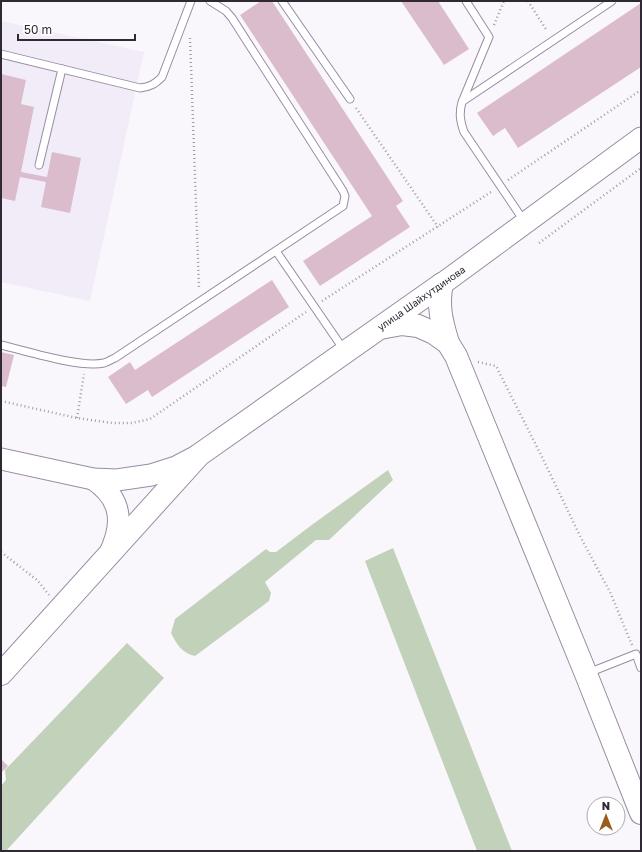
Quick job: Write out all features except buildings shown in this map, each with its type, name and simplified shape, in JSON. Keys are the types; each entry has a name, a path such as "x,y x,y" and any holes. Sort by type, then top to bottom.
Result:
{"main road":[{"name":"улица Шайхутдинова","path":"1,674 199,454 442,284"},
{"path":"442,284 439,295 441,321 586,674 641,814"},
{"path":"377,329 402,324 418,326 434,333 452,349"}],"street":[{"name":"улица Шайхутдинова","path":"442,284 641,138"},
{"path":"1,459 93,479 129,479 151,475 176,467 199,454"},
{"path":"93,479 104,487 111,495 118,512 117,532 114,545 109,555"}],"lane":[{"path":"1,54 140,88 148,87 156,83 162,77 191,1"},
{"path":"1,345 69,361 86,363 106,362 115,358 342,206 345,196 343,191 232,18 226,11 210,1"},
{"path":"282,1 350,99"},
{"path":"466,1 489,37 459,110 460,121 464,132 526,223"},
{"path":"462,102 612,1"},
{"path":"39,165 62,69"},
{"path":"276,251 345,352"},
{"path":"586,674 636,654 641,668"}],"path":[{"path":"489,37 504,1"},
{"path":"528,1 553,41"},
{"path":"190,36 199,301"},
{"path":"1,401 77,418 112,423 132,423 150,419 314,307 500,186 641,90"},
{"path":"350,99 438,227"},
{"path":"539,243 641,168"},
{"path":"452,349 496,366 541,455 580,538 610,592 636,654"},
{"path":"77,418 86,363"},
{"path":"1,552 37,580 61,609"}],"shaded area":[{"path":"1,21 144,52 90,301 1,282"}],"green space":[{"path":"388,470 393,480 329,540 316,540 265,582 271,593 269,601 195,656 190,655 180,648 171,633 175,619 266,549 270,552 276,552"},
{"path":"393,548 512,851 477,851 365,561"},
{"path":"127,643 164,678 6,851 1,851 1,786 6,780 5,770"}]}
